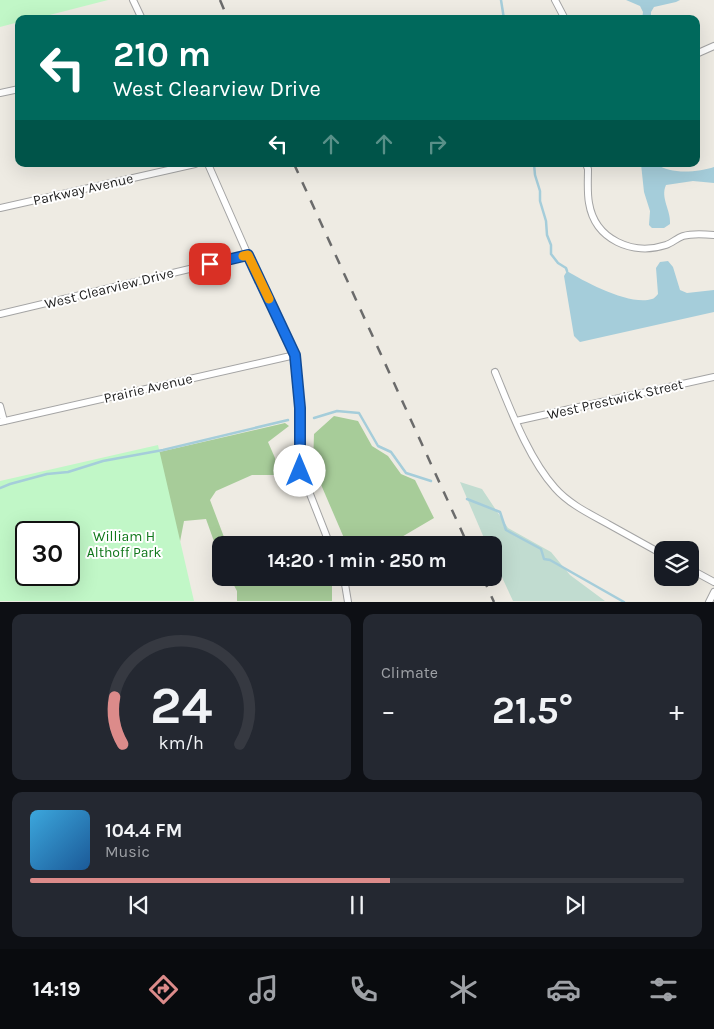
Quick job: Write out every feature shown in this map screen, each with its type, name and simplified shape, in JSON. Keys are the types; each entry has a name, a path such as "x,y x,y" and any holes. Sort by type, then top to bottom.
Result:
{"street":[{"path":"133,0 140,15"},
{"path":"555,0 563,15"},
{"path":"700,52 714,46"},
{"path":"0,94 15,90"},
{"name":"Parkway Avenue","path":"0,208 182,167"},
{"path":"209,167 295,355 300,408 300,471 326,536"},
{"path":"587,167 589,204 601,230 611,239 626,247 648,249 666,245 684,236 701,233 714,235"},
{"name":"West Clearview Drive","path":"0,314 248,255"},
{"name":"Prairie Avenue","path":"2,421 295,355"},
{"path":"494,372 540,469 555,489 580,509 654,550"},
{"name":"West Prestwick Street","path":"516,421 714,377"},
{"path":"0,406 2,421"},
{"path":"699,574 714,582"},
{"path":"345,586 348,602"},
{"path":"709,602 714,592"}],"green space":[{"path":"0,0 108,0 50,15 15,15 15,23 0,27"},
{"path":"334,416 358,421 372,446 388,456 401,474 415,480 434,518 403,536 343,536 313,466 314,434"},
{"path":"285,423 289,426 268,442 275,458 276,475 252,475 216,491 210,500 224,536 212,536 206,519 184,521 178,552 116,462"},
{"name":"William H Althoff Park","path":"158,445 194,601 0,601 0,481"},
{"path":"460,482 482,489 508,528 551,552 570,575 605,601 513,601 502,577 502,536 483,536"},
{"path":"234,586 332,586 332,601 237,601 237,591"}],"water":[{"path":"626,0 680,0 654,7 651,15 643,15 640,6"},
{"path":"641,167 663,167 669,170 685,172 714,167 714,183 693,181 666,185 664,195 670,224 664,228 652,228 649,225 650,211 644,192"},
{"path":"668,261 673,267 680,290 687,293 714,290 714,312 580,342 574,336 564,276 567,271 608,292 643,300 653,299 658,294 656,268 660,262"}],"waterway":[{"path":"501,0 503,15"},
{"path":"534,167 540,191 540,201 546,221 547,235 551,245 551,254 567,271"},
{"path":"314,418 337,411 359,413 378,446 391,452 406,473 431,481"},
{"path":"0,488 47,474 68,472 103,461 163,450 288,420"},
{"path":"467,499 500,512 506,530 541,549 544,559 550,560 624,602"}],"railway":[{"path":"220,0 226,15"},
{"path":"295,167 464,536"},
{"path":"487,586 494,602"}],"slow traffic":[{"path":"243,256 248,255 269,299"}],"route":[{"path":"210,264 248,255 295,355 300,408 300,471"}]}
